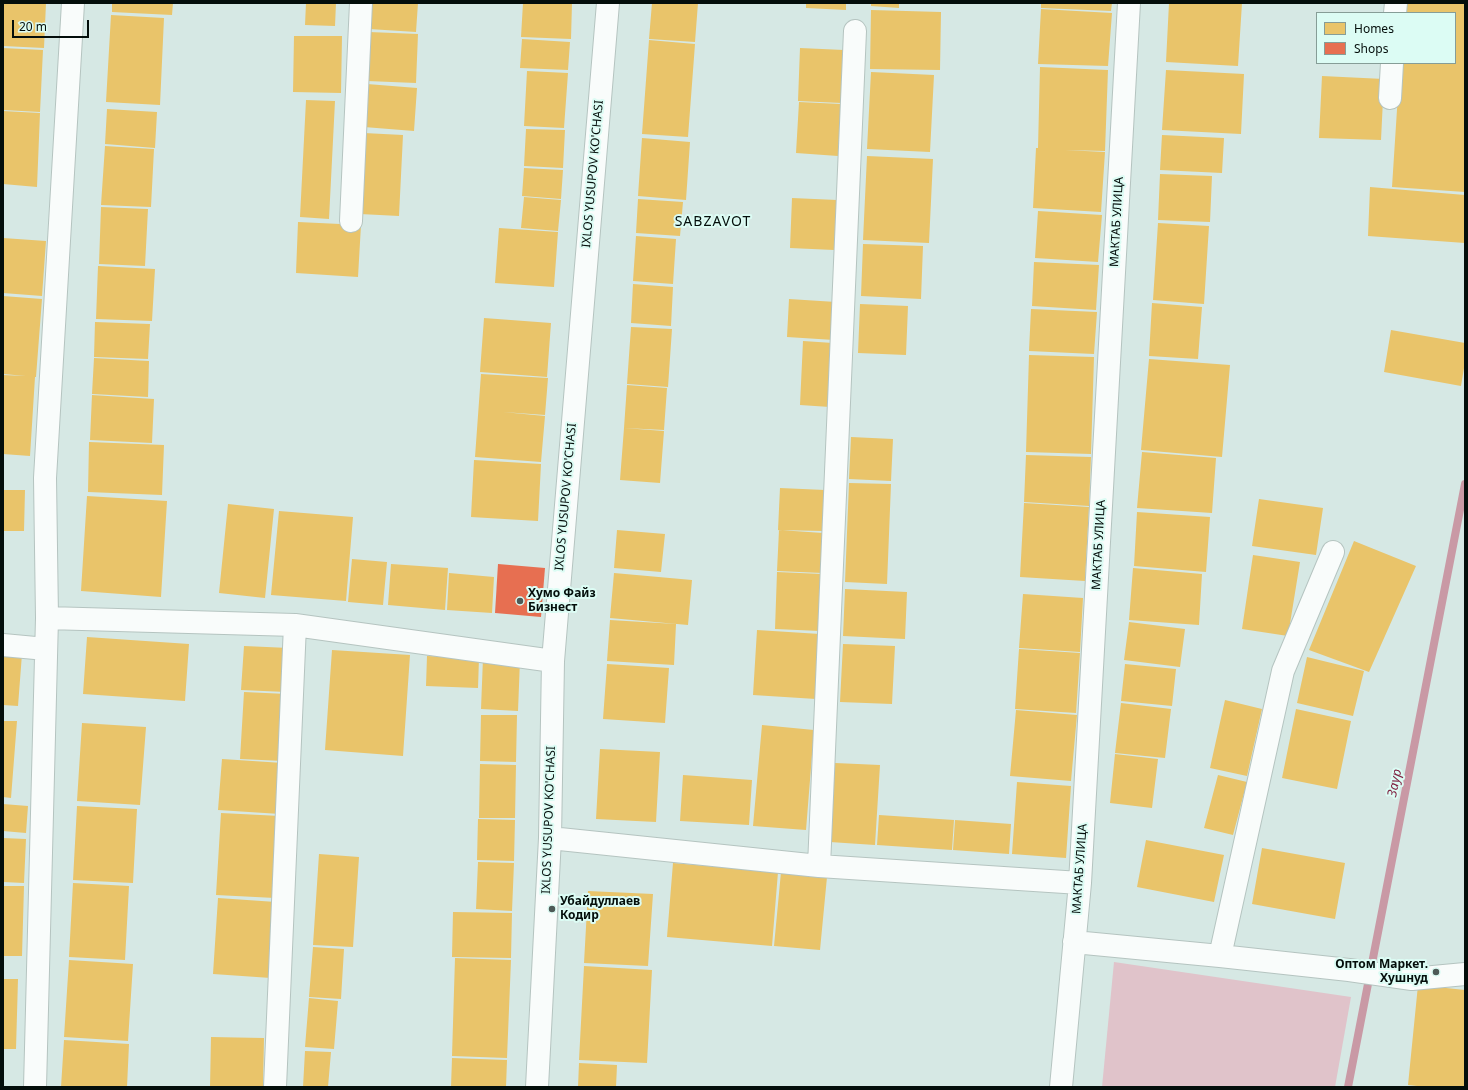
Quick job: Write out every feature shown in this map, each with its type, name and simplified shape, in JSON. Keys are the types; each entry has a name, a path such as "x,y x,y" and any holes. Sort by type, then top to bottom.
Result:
{"street":[{"path":"35,1087 47,618 45,478 73,3"},
{"path":"352,221 361,3"},
{"name":"IXLOS YUSUPOV KO'CHASI","path":"537,1087 550,838 553,662 608,3"},
{"name":"МАКТАБ УЛИЦА","path":"1061,1087 1080,883 1130,3"},
{"path":"819,866 855,31"},
{"path":"1390,98 1392,64"},
{"path":"1220,956 1283,671 1333,552"},
{"path":"47,618 295,625 553,662"},
{"path":"275,1087 295,625"},
{"path":"3,645 46,649"},
{"path":"550,838 819,866 1080,883"},
{"path":"1074,942 1349,970 1412,979 1465,974"}],"shaded area":[{"path":"1114,962 1351,997 1335,1087 1102,1087"}],"building: Homes":[{"path":"3,3 46,3 44,48 3,46"},
{"path":"112,3 173,3 172,15 112,12"},
{"path":"306,3 336,3 335,26 305,25"},
{"path":"371,3 418,3 416,32 369,29"},
{"path":"523,3 572,3 571,39 521,37"},
{"path":"652,3 698,3 695,42 649,39"},
{"path":"806,3 846,3 846,10 806,8"},
{"path":"871,3 899,3 899,8 871,6"},
{"path":"1041,3 1112,3 1111,11 1041,8"},
{"path":"1169,3 1242,3 1238,66 1166,62"},
{"path":"1404,3 1465,3 1465,192 1392,187 1400,64 1456,64 1456,12 1403,12"},
{"path":"1041,9 1112,13 1108,66 1038,64"},
{"path":"871,10 941,12 940,70 870,69"},
{"path":"111,15 164,18 160,105 106,102"},
{"path":"369,32 418,34 416,83 367,81"},
{"path":"294,36 342,36 341,93 293,92"},
{"path":"522,39 570,42 568,70 520,68"},
{"path":"649,40 695,44 688,137 642,134"},
{"path":"3,48 43,50 40,112 3,110"},
{"path":"800,48 844,50 841,103 798,101"},
{"path":"1040,67 1108,70 1105,151 1065,150 1105,152 1101,212 1033,208 1036,148 1038,148"},
{"path":"1166,70 1244,74 1241,134 1162,130"},
{"path":"527,71 568,73 564,128 524,126"},
{"path":"871,72 934,75 930,152 867,149"},
{"path":"1322,76 1384,79 1381,140 1319,138"},
{"path":"367,84 417,88 414,131 364,127"},
{"path":"306,100 335,101 329,219 300,217"},
{"path":"799,102 841,104 838,156 796,153"},
{"path":"107,109 157,112 155,148 105,144"},
{"path":"3,111 40,113 37,187 3,184"},
{"path":"526,129 565,130 563,168 524,166"},
{"path":"364,133 403,135 399,216 360,214"},
{"path":"1162,135 1224,138 1222,173 1160,170"},
{"path":"642,138 690,142 686,200 638,196"},
{"path":"105,146 154,149 151,207 101,205"},
{"path":"867,156 933,159 929,243 863,240"},
{"path":"524,168 563,170 561,199 522,196"},
{"path":"1160,174 1212,176 1210,222 1158,220"},
{"path":"1370,187 1465,195 1465,243 1368,236"},
{"path":"524,197 561,200 558,231 521,228"},
{"path":"792,198 837,200 834,250 790,248"},
{"path":"638,199 683,202 680,236 636,233"},
{"path":"101,207 148,209 145,266 99,264"},
{"path":"1038,211 1102,215 1098,262 1035,258"},
{"path":"298,222 361,225 358,277 296,273"},
{"path":"1158,223 1209,226 1204,304 1153,300"},
{"path":"499,228 558,232 554,287 495,283"},
{"path":"636,236 676,239 673,284 633,281"},
{"path":"3,238 46,241 42,296 3,293"},
{"path":"863,244 923,246 921,299 861,296"},
{"path":"1034,262 1099,265 1096,310 1032,306"},
{"path":"98,266 155,269 152,321 96,319"},
{"path":"633,284 673,287 671,326 631,323"},
{"path":"3,296 42,299 30,456 3,454 3,375 26,376 3,374"},
{"path":"789,299 836,302 834,340 787,337"},
{"path":"1152,303 1202,307 1198,359 1149,356"},
{"path":"860,304 908,306 906,355 858,353"},
{"path":"1031,309 1097,312 1094,354 1029,351"},
{"path":"484,318 551,323 547,377 480,372"},
{"path":"95,322 150,324 148,359 94,357"},
{"path":"631,327 672,329 668,387 627,384"},
{"path":"1391,330 1465,343 1465,362 1461,386 1384,372"},
{"path":"803,341 833,343 830,407 800,405"},
{"path":"1029,355 1094,357 1091,454 1026,452"},
{"path":"94,358 149,361 148,397 92,394"},
{"path":"1149,359 1230,365 1222,457 1141,450"},
{"path":"481,374 548,378 545,415 503,412 545,416 541,462 475,457"},
{"path":"627,385 667,388 664,430 624,428"},
{"path":"92,395 154,399 152,443 90,440"},
{"path":"624,428 664,431 660,483 620,480"},
{"path":"851,437 893,439 891,481 849,479"},
{"path":"89,442 164,445 162,495 88,492"},
{"path":"1142,452 1216,458 1212,513 1137,508"},
{"path":"1026,455 1091,457 1089,506 1024,502"},
{"path":"474,460 541,464 538,521 471,517"},
{"path":"849,483 891,484 887,584 845,582"},
{"path":"780,488 825,490 823,531 778,530"},
{"path":"3,490 25,490 24,531 3,531"},
{"path":"87,496 167,501 161,597 81,591"},
{"path":"1259,499 1323,508 1316,555 1252,546"},
{"path":"1024,503 1089,507 1085,581 1020,577"},
{"path":"228,504 274,509 265,598 219,593"},
{"path":"279,511 353,517 346,601 271,595"},
{"path":"1137,512 1210,517 1206,572 1134,566"},
{"path":"617,530 665,534 661,572 614,568"},
{"path":"779,530 823,533 822,573 777,571"},
{"path":"1354,541 1416,566 1369,672 1309,650"},
{"path":"1253,555 1300,562 1288,636 1242,629"},
{"path":"352,559 387,562 383,605 348,602"},
{"path":"391,564 448,568 445,610 388,605"},
{"path":"1133,568 1202,574 1199,625 1129,620"},
{"path":"777,572 822,574 820,631 775,629"},
{"path":"449,573 494,577 492,613 447,610"},
{"path":"614,573 692,580 688,625 610,618"},
{"path":"845,589 907,592 905,639 843,636"},
{"path":"1023,594 1083,598 1080,652 1019,648"},
{"path":"610,620 676,624 674,665 607,661"},
{"path":"1129,622 1185,629 1180,667 1124,660"},
{"path":"757,630 820,634 816,699 753,695"},
{"path":"87,637 189,644 185,701 83,694"},
{"path":"843,644 895,646 892,704 840,702"},
{"path":"244,646 289,648 286,692 241,690"},
{"path":"1019,649 1080,653 1076,713 1015,709"},
{"path":"332,650 410,655 403,756 325,750"},
{"path":"3,653 22,654 18,706 3,705"},
{"path":"427,656 479,658 478,688 426,686"},
{"path":"1307,657 1364,671 1353,716 1297,703"},
{"path":"483,658 520,660 518,711 481,709"},
{"path":"607,664 669,668 665,723 603,719"},
{"path":"1125,664 1176,669 1172,706 1121,701"},
{"path":"244,692 287,694 283,761 240,759"},
{"path":"1225,700 1262,709 1247,776 1210,768"},
{"path":"1121,703 1171,709 1165,758 1115,753"},
{"path":"1296,709 1351,721 1337,789 1282,778"},
{"path":"1016,710 1077,715 1071,781 1010,776"},
{"path":"481,715 517,715 516,762 480,761"},
{"path":"3,721 17,721 11,798 3,797"},
{"path":"82,723 146,727 140,805 77,801"},
{"path":"762,725 814,730 806,830 753,826"},
{"path":"600,749 660,752 656,822 596,819"},
{"path":"1115,754 1158,759 1152,808 1110,803"},
{"path":"222,759 283,763 280,814 218,810"},
{"path":"835,763 880,765 875,845 830,842"},
{"path":"480,764 516,765 515,818 479,818"},
{"path":"683,775 752,780 749,825 680,821"},
{"path":"1218,775 1247,782 1233,835 1204,828"},
{"path":"1017,782 1071,786 1066,858 1012,854"},
{"path":"3,804 28,806 26,833 3,831"},
{"path":"77,806 137,809 133,883 73,880"},
{"path":"221,813 280,816 275,898 216,895"},
{"path":"879,815 954,820 952,850 877,845"},
{"path":"478,819 515,820 514,861 477,860"},
{"path":"955,820 1011,824 1009,854 953,850"},
{"path":"3,838 26,839 24,883 3,882"},
{"path":"1146,840 1224,855 1214,902 1137,887"},
{"path":"1262,848 1345,863 1335,919 1252,904"},
{"path":"319,854 359,857 353,947 313,945"},
{"path":"478,862 514,863 512,911 476,909"},
{"path":"673,863 778,872 772,946 667,937"},
{"path":"781,872 827,877 820,950 774,946"},
{"path":"73,883 129,886 125,960 69,957"},
{"path":"3,886 24,886 22,956 3,956"},
{"path":"588,891 653,894 648,966 584,963"},
{"path":"218,898 276,902 271,978 213,974"},
{"path":"453,912 512,913 511,958 452,957"},
{"path":"313,947 344,949 341,999 309,997"},
{"path":"455,958 511,960 507,1058 452,1056"},
{"path":"69,960 133,964 128,1041 64,1037"},
{"path":"584,966 652,970 647,1063 579,1060"},
{"path":"3,979 18,979 16,1049 3,1049"},
{"path":"1418,985 1465,990 1465,1087 1426,1087 1408,1085"},
{"path":"309,998 338,1001 334,1049 305,1047"},
{"path":"211,1037 264,1038 263,1087 210,1087"},
{"path":"64,1040 129,1044 127,1087 61,1087"},
{"path":"305,1051 331,1052 328,1087 303,1087"},
{"path":"452,1058 507,1060 506,1087 451,1087"},
{"path":"579,1063 617,1065 616,1087 578,1087"}],"building: Shops":[{"path":"498,564 545,568 541,617 495,613"}],"waterway":[{"name":"Заур","path":"1348,1087 1465,484"}],"place":[{"name":"Хумо Файз Бизнест","path":"520,601"},
{"name":"Убайдуллаев Кодир","path":"552,909"},
{"name":"Оптом Маркет. Хушнуд","path":"1436,972"}],"district":[{"name":"SABZAVOT","path":"713,222"}]}
